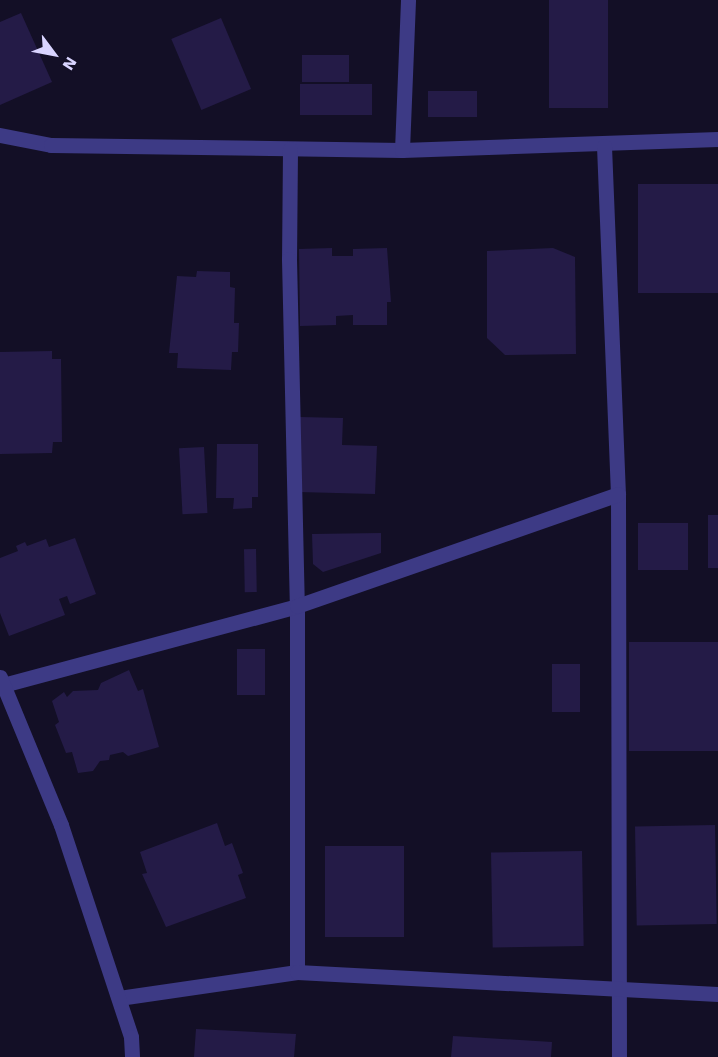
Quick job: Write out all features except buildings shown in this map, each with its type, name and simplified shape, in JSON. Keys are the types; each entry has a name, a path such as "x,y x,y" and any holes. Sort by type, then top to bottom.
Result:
{"street":[{"path":"402,150 408,0"},
{"path":"0,135 51,145 402,150 604,146 718,140"},
{"path":"604,146 618,494 621,986 619,1057"},
{"path":"290,149 289,259 297,606 297,972"},
{"path":"132,1057 131,1037 61,825 1,681 297,606 618,494"},
{"path":"119,998 297,972 621,986 718,994"}]}
